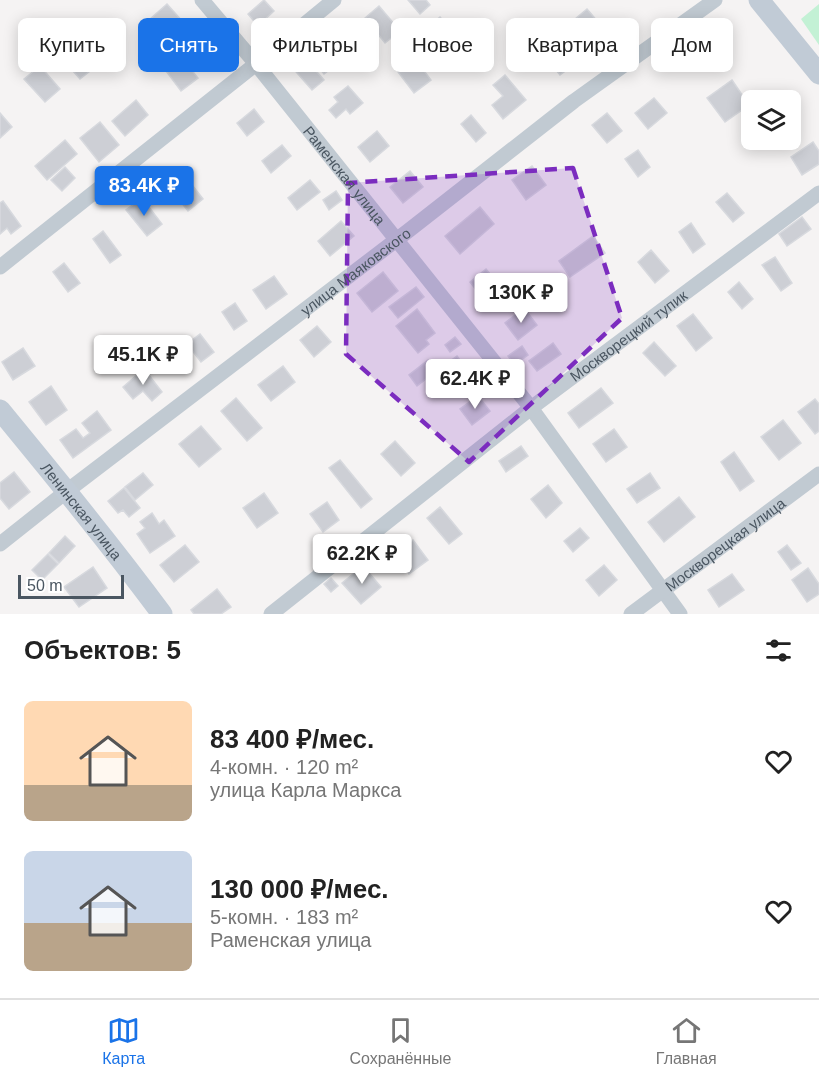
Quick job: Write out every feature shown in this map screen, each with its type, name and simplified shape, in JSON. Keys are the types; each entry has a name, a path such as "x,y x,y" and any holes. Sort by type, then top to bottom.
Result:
{"street":[{"name":"Раменская улица","path":"202,0 251,58"},
{"path":"312,18 334,0"},
{"name":"улица Маяковского","path":"0,544 67,490 574,101 715,0"},
{"path":"759,0 819,74"},
{"path":"0,267 251,68"},
{"name":"Раменская улица","path":"262,72 531,408 680,614"},
{"name":"Москворецкий тупик","path":"271,614 531,408 819,193"},
{"name":"Ленинская улица","path":"0,410 67,490 162,614"},
{"name":"Москворецкая улица","path":"631,614 819,474"}],"highlighted area":[{"path":"573,168 622,318 469,462 346,354 348,183"}],"green space":[{"path":"819,4 819,45 801,19"}],"building":[{"path":"264,0 274,11 267,18 251,18 248,14"},
{"path":"408,0 426,0 430,5 420,14"},
{"path":"167,4 179,18 151,18"},
{"path":"379,6 391,20 391,38 385,43 379,36 379,18 365,18"},
{"path":"587,9 595,18 576,18"},
{"path":"33,72 45,72 60,89 45,102 24,79"},
{"path":"74,72 89,72 80,79"},
{"path":"167,72 193,72 198,78 181,91"},
{"path":"296,72 317,72 324,80 312,90"},
{"path":"398,72 425,72 431,80 414,93"},
{"path":"505,75 526,100 503,119 492,105 503,96 493,85"},
{"path":"732,80 741,93 741,111 725,122 707,98"},
{"path":"348,86 363,103 350,114 346,109 336,118 329,110 338,102 334,97"},
{"path":"654,98 667,113 648,129 635,113"},
{"path":"136,100 148,115 125,136 112,121"},
{"path":"254,109 264,122 247,136 237,123"},
{"path":"0,113 12,127 0,138"},
{"path":"607,113 622,131 607,143 592,125"},
{"path":"471,115 486,133 476,142 461,124"},
{"path":"100,122 119,145 99,162 80,138"},
{"path":"377,131 389,146 370,162 358,147"},
{"path":"65,140 77,154 47,180 35,166"},
{"path":"813,142 819,151 819,164 802,175 791,157"},
{"path":"282,145 291,156 271,173 262,161"},
{"path":"638,150 650,167 638,177 625,159"},
{"path":"532,166 546,185 526,200 512,180"},
{"path":"65,167 75,178 62,191 51,180"},
{"path":"178,167 203,199 188,211 163,179"},
{"path":"410,171 423,187 403,203 390,187"},
{"path":"310,180 320,192 297,210 288,198"},
{"path":"336,191 342,200 329,210 323,200"},
{"path":"727,193 744,213 733,222 716,202"},
{"path":"142,198 162,224 147,236 126,210"},
{"path":"3,201 21,226 11,234 7,228 0,234 0,203"},
{"path":"480,207 494,224 460,254 445,236"},
{"path":"802,217 811,229 787,246 779,234"},
{"path":"341,221 354,236 330,256 318,241"},
{"path":"691,223 705,244 693,253 679,232"},
{"path":"103,231 121,255 110,263 93,239"},
{"path":"593,236 605,253 570,277 559,261"},
{"path":"651,250 669,271 655,283 638,262"},
{"path":"775,257 792,283 781,291 762,265"},
{"path":"64,263 80,283 68,292 53,272"},
{"path":"486,269 498,284 482,297 470,282"},
{"path":"383,272 398,291 372,312 357,293"},
{"path":"274,276 287,294 266,309 253,290"},
{"path":"739,282 753,299 742,309 728,292"},
{"path":"416,287 424,297 398,318 389,307"},
{"path":"235,303 247,321 234,330 222,312"},
{"path":"524,308 537,325 518,340 505,323"},
{"path":"417,309 435,333 426,340 429,344 418,353 396,326"},
{"path":"693,314 712,338 696,351 677,326"},
{"path":"317,326 331,342 314,357 300,340"},
{"path":"200,334 214,352 201,362 187,344"},
{"path":"455,337 461,344 450,352 445,345"},
{"path":"654,342 676,366 665,376 643,353"},
{"path":"553,343 561,354 537,371 529,361"},
{"path":"522,346 528,355 514,365 508,356"},
{"path":"23,348 35,366 13,380 2,362"},
{"path":"457,356 469,373 450,387 438,370"},
{"path":"428,360 436,371 417,386 409,375"},
{"path":"283,366 295,382 271,401 258,385"},
{"path":"144,369 162,392 152,401 143,391 133,399 123,387"},
{"path":"51,386 67,410 46,425 29,402"},
{"path":"601,388 613,403 579,428 568,413"},
{"path":"478,396 490,411 472,425 460,409"},
{"path":"236,398 262,428 247,441 221,411"},
{"path":"815,399 819,404 819,431 815,434 798,412"},
{"path":"97,411 111,430 73,458 60,440 76,429 83,438 90,433 82,423"},
{"path":"783,420 801,443 779,460 761,437"},
{"path":"201,426 221,449 199,467 179,444"},
{"path":"614,429 627,447 606,462 593,444"},
{"path":"395,441 415,463 401,476 381,454"},
{"path":"521,446 528,456 506,472 499,461"},
{"path":"734,452 754,481 740,491 721,462"},
{"path":"340,460 372,499 361,508 329,468"},
{"path":"14,472 30,492 9,509 0,498 0,483"},
{"path":"143,473 153,485 135,500 125,487"},
{"path":"650,473 660,488 637,503 627,489"},
{"path":"548,485 562,503 546,518 531,499"},
{"path":"124,488 140,508 129,517 123,510 118,513 108,501"},
{"path":"264,493 278,513 257,528 243,508"},
{"path":"679,497 695,517 664,542 648,522"},
{"path":"327,502 339,520 323,532 310,514"},
{"path":"440,507 462,534 449,544 427,518"},
{"path":"152,513 159,524 164,520 175,536 150,553 137,534 145,528 140,522"},
{"path":"580,528 589,538 573,552 564,541"},
{"path":"65,536 75,546 59,563 49,553"},
{"path":"413,540 428,560 409,574 394,554"},
{"path":"185,545 199,562 174,582 160,565"},
{"path":"787,545 801,563 791,570 778,552"},
{"path":"48,554 58,564 42,580 32,570"},
{"path":"604,565 617,580 599,596 586,580"},
{"path":"363,566 381,587 361,604 342,583"},
{"path":"93,567 107,588 79,607 64,587"},
{"path":"808,568 819,584 819,594 807,602 792,580"},
{"path":"732,574 744,590 719,607 708,590"},
{"path":"331,578 338,586 331,592 324,584"},
{"path":"217,589 231,607 221,614 194,614 191,610"}]}
